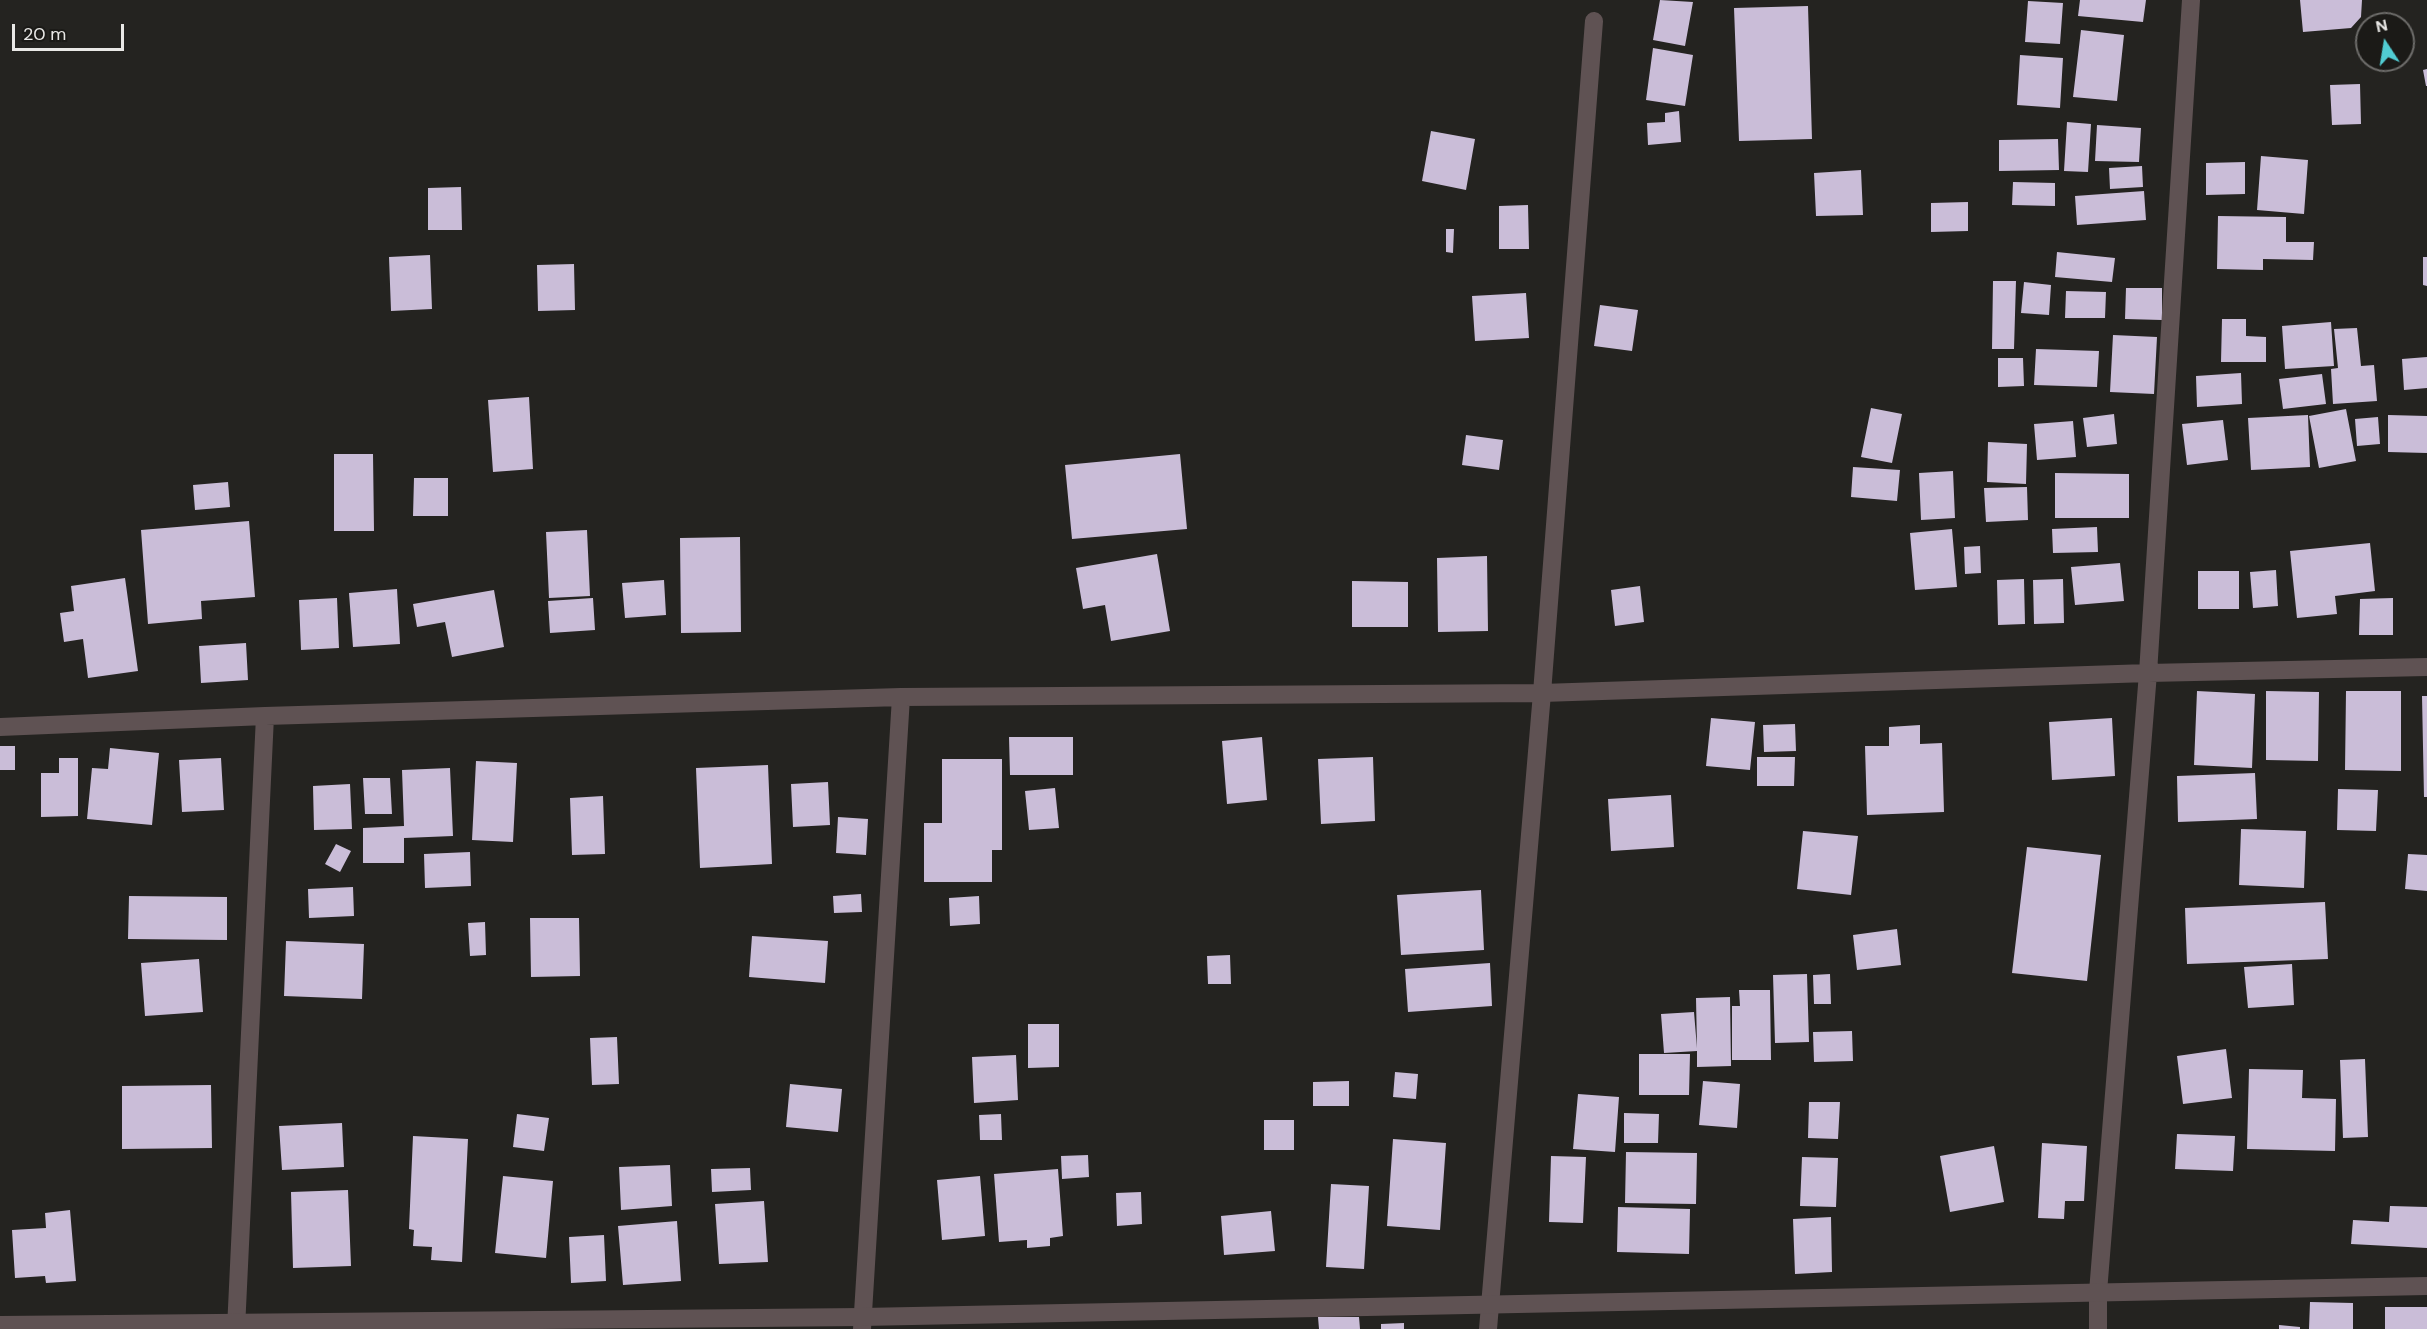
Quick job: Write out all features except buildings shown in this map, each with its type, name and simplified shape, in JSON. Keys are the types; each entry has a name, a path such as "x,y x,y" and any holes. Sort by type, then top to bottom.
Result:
{"street":[{"path":"2097,1329 2098,1292 2148,673 2191,0"},
{"path":"1488,1329 1542,693 1594,21"},
{"path":"0,727 264,716 901,697 1542,693 2148,673 2427,668"},
{"path":"862,1323 901,697"},
{"path":"236,1326 264,716"},
{"path":"0,1325 862,1323 1489,1304 2427,1286"}]}
